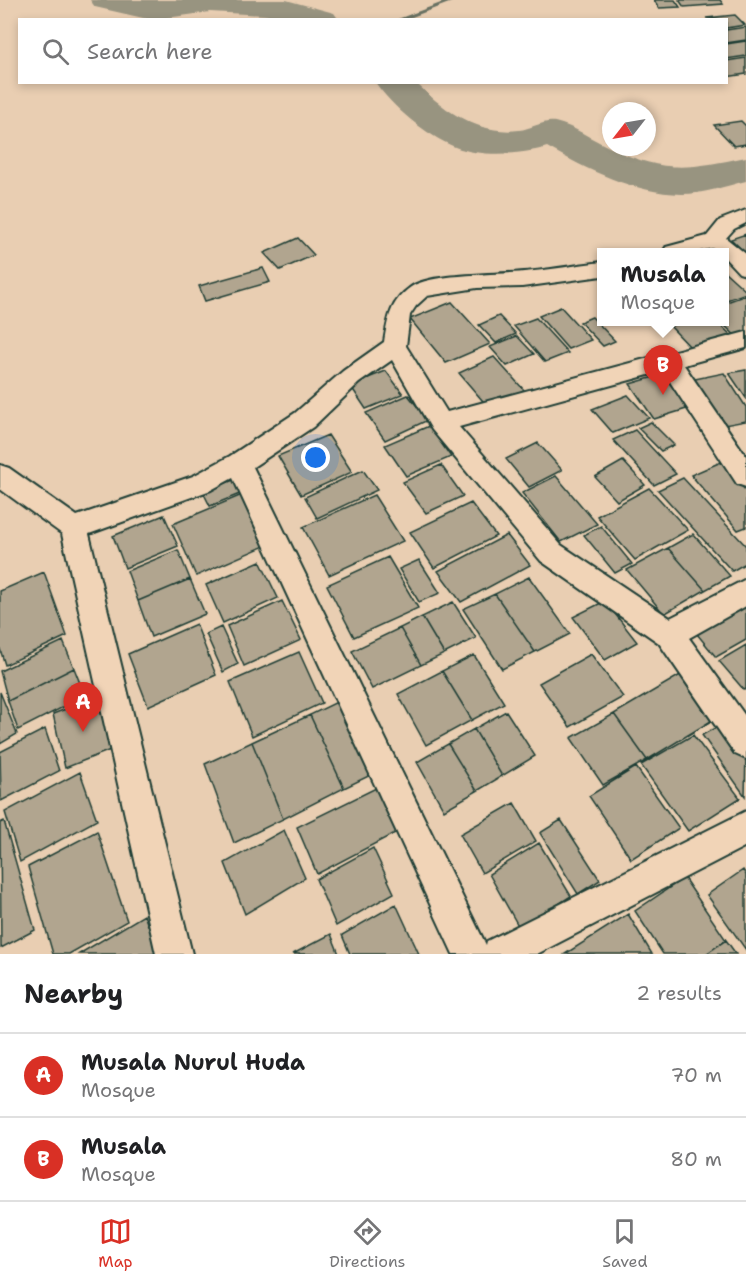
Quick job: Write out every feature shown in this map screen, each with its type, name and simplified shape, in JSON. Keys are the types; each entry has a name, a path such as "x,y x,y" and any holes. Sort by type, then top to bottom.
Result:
{"street":[{"path":"715,240 718,230 746,216"},
{"path":"687,248 715,240"},
{"path":"715,240 726,248"},
{"path":"729,250 746,268"},
{"path":"597,269 522,280 477,281 421,290 408,301 399,315 395,346 441,423 551,553 669,634 746,742"},
{"path":"441,423 746,340"},
{"path":"74,528 202,483 239,463 304,420 351,377 395,346"},
{"path":"669,362 746,477"},
{"path":"239,463 472,954"},
{"path":"0,475 74,528 174,954"},
{"path":"669,634 746,592"},
{"path":"500,954 746,828"}],"building":[{"path":"654,0 675,0 680,7 659,8"},
{"path":"679,0 720,0 723,4 684,7"},
{"path":"735,15 745,25 728,28 728,18 706,18"},
{"path":"746,27 746,40 728,43 728,30"},
{"path":"746,41 746,56 728,59 728,44"},
{"path":"746,58 746,74 728,77 728,61"},
{"path":"741,121 746,126 746,144 734,146 714,125"},
{"path":"746,234 746,253 745,253 731,239"},
{"path":"298,238 314,255 280,270 264,253"},
{"path":"263,268 270,282 205,301 199,286"},
{"path":"729,276 746,291 746,293 729,299"},
{"path":"746,295 746,337 740,340 725,326 729,326 729,301"},
{"path":"452,302 490,344 446,363 410,319"},
{"path":"561,307 591,340 568,349 539,316"},
{"path":"499,316 516,334 496,343 479,325"},
{"path":"592,317 597,322 597,326 601,326 615,341 603,346 580,322"},
{"path":"536,318 568,353 545,362 514,326"},
{"path":"670,326 721,326 733,337 695,352"},
{"path":"517,336 534,354 507,366 490,347"},
{"path":"494,357 524,390 488,407 459,373"},
{"path":"746,370 746,398 729,373"},
{"path":"386,371 403,394 366,409 350,385"},
{"path":"671,372 696,406 654,419 630,384"},
{"path":"724,373 746,407 746,421 719,426 690,380"},
{"path":"408,395 428,420 385,440 366,413"},
{"path":"628,395 649,418 613,433 592,409"},
{"path":"651,422 674,445 661,451 638,428"},
{"path":"429,426 451,457 406,476 385,445"},
{"path":"635,430 676,474 654,485 613,440"},
{"path":"328,435 352,472 301,495 278,456"},
{"path":"538,443 562,470 529,487 506,459"},
{"path":"623,461 645,485 617,501 595,477"},
{"path":"721,462 746,491 746,527 738,530 691,475"},
{"path":"441,465 463,496 426,513 403,482"},
{"path":"363,470 377,490 317,518 305,497"},
{"path":"556,476 597,524 561,542 522,493"},
{"path":"241,477 247,491 210,506 203,492"},
{"path":"683,478 746,546 746,563 732,571 658,490"},
{"path":"649,488 688,530 635,560 597,516"},
{"path":"242,495 267,545 196,576 173,524"},
{"path":"374,495 403,541 329,575 303,527"},
{"path":"471,503 496,536 434,568 410,532"},
{"path":"164,515 178,546 125,568 113,536"},
{"path":"601,526 632,564 615,573 584,535"},
{"path":"693,534 730,576 705,590 668,548"},
{"path":"507,535 530,565 461,602 438,571"},
{"path":"668,548 705,590 664,614 627,570"},
{"path":"178,550 190,579 138,601 127,571"},
{"path":"388,557 418,608 354,637 327,585"},
{"path":"419,560 440,593 419,602 399,569"},
{"path":"260,561 278,598 223,623 206,585"},
{"path":"44,572 67,636 5,665 0,649 0,591"},
{"path":"529,577 570,634 535,652 495,594"},
{"path":"190,579 205,614 151,637 138,601"},
{"path":"495,594 535,652 502,669 463,609"},
{"path":"746,599 746,640 716,657 692,628"},
{"path":"282,601 301,640 244,666 227,626"},
{"path":"605,601 637,642 605,660 573,617"},
{"path":"453,602 476,638 444,654 422,617"},
{"path":"422,617 444,654 421,665 400,628"},
{"path":"196,624 216,675 148,706 128,654"},
{"path":"221,627 238,664 223,672 206,634"},
{"path":"400,628 421,665 372,689 352,651"},
{"path":"63,641 74,668 8,701 0,671"},
{"path":"746,645 746,689 744,690 719,661"},
{"path":"299,652 322,703 252,736 230,682"},
{"path":"591,654 623,697 570,727 539,683"},
{"path":"474,655 504,703 472,720 442,671"},
{"path":"74,668 85,696 18,730 8,701"},
{"path":"442,671 472,720 426,745 398,694"},
{"path":"682,674 716,718 647,760 614,714"},
{"path":"0,692 17,734 0,744"},
{"path":"99,696 113,749 65,768 53,714"},
{"path":"343,699 377,772 344,788 310,715"},
{"path":"506,711 535,756 502,776 474,729"},
{"path":"614,714 647,760 603,785 571,738"},
{"path":"310,715 344,788 283,819 252,742"},
{"path":"724,723 746,752 745,796 702,735"},
{"path":"45,729 59,771 1,801 0,752"},
{"path":"474,729 502,776 477,791 448,744"},
{"path":"693,735 740,798 688,831 641,765"},
{"path":"252,742 283,819 234,843 205,764"},
{"path":"448,744 477,791 444,810 417,762"},
{"path":"636,767 679,828 631,859 589,796"},
{"path":"80,772 97,820 20,862 5,812"},
{"path":"378,787 399,831 317,874 297,827"},
{"path":"514,803 536,841 482,873 460,834"},
{"path":"561,820 600,880 578,894 540,833"},
{"path":"4,821 35,930 1,948 0,823"},
{"path":"284,830 305,878 245,914 225,863"},
{"path":"97,831 127,921 69,954 53,954 28,867"},
{"path":"539,843 571,896 520,929 489,874"},
{"path":"373,848 394,893 336,926 316,879"},
{"path":"743,870 746,875 746,950 707,895"},
{"path":"684,878 726,940 706,954 663,954 635,911"},
{"path":"396,904 419,954 350,954 342,935"},
{"path":"628,914 652,954 565,954"},
{"path":"144,915 159,954 79,954"},
{"path":"331,934 339,954 293,954"},
{"path":"726,940 736,954 706,954"}],"waterway":[{"path":"107,0 155,10 210,2 266,5 315,18"},
{"path":"403,18 454,0"},
{"path":"395,84 424,112 468,138 521,142 551,133 613,164 665,180 698,180 746,169"}],"place":[{"name":"Musala","path":"663,395"},
{"name":"Musala Nurul Huda","path":"83,732"}]}
